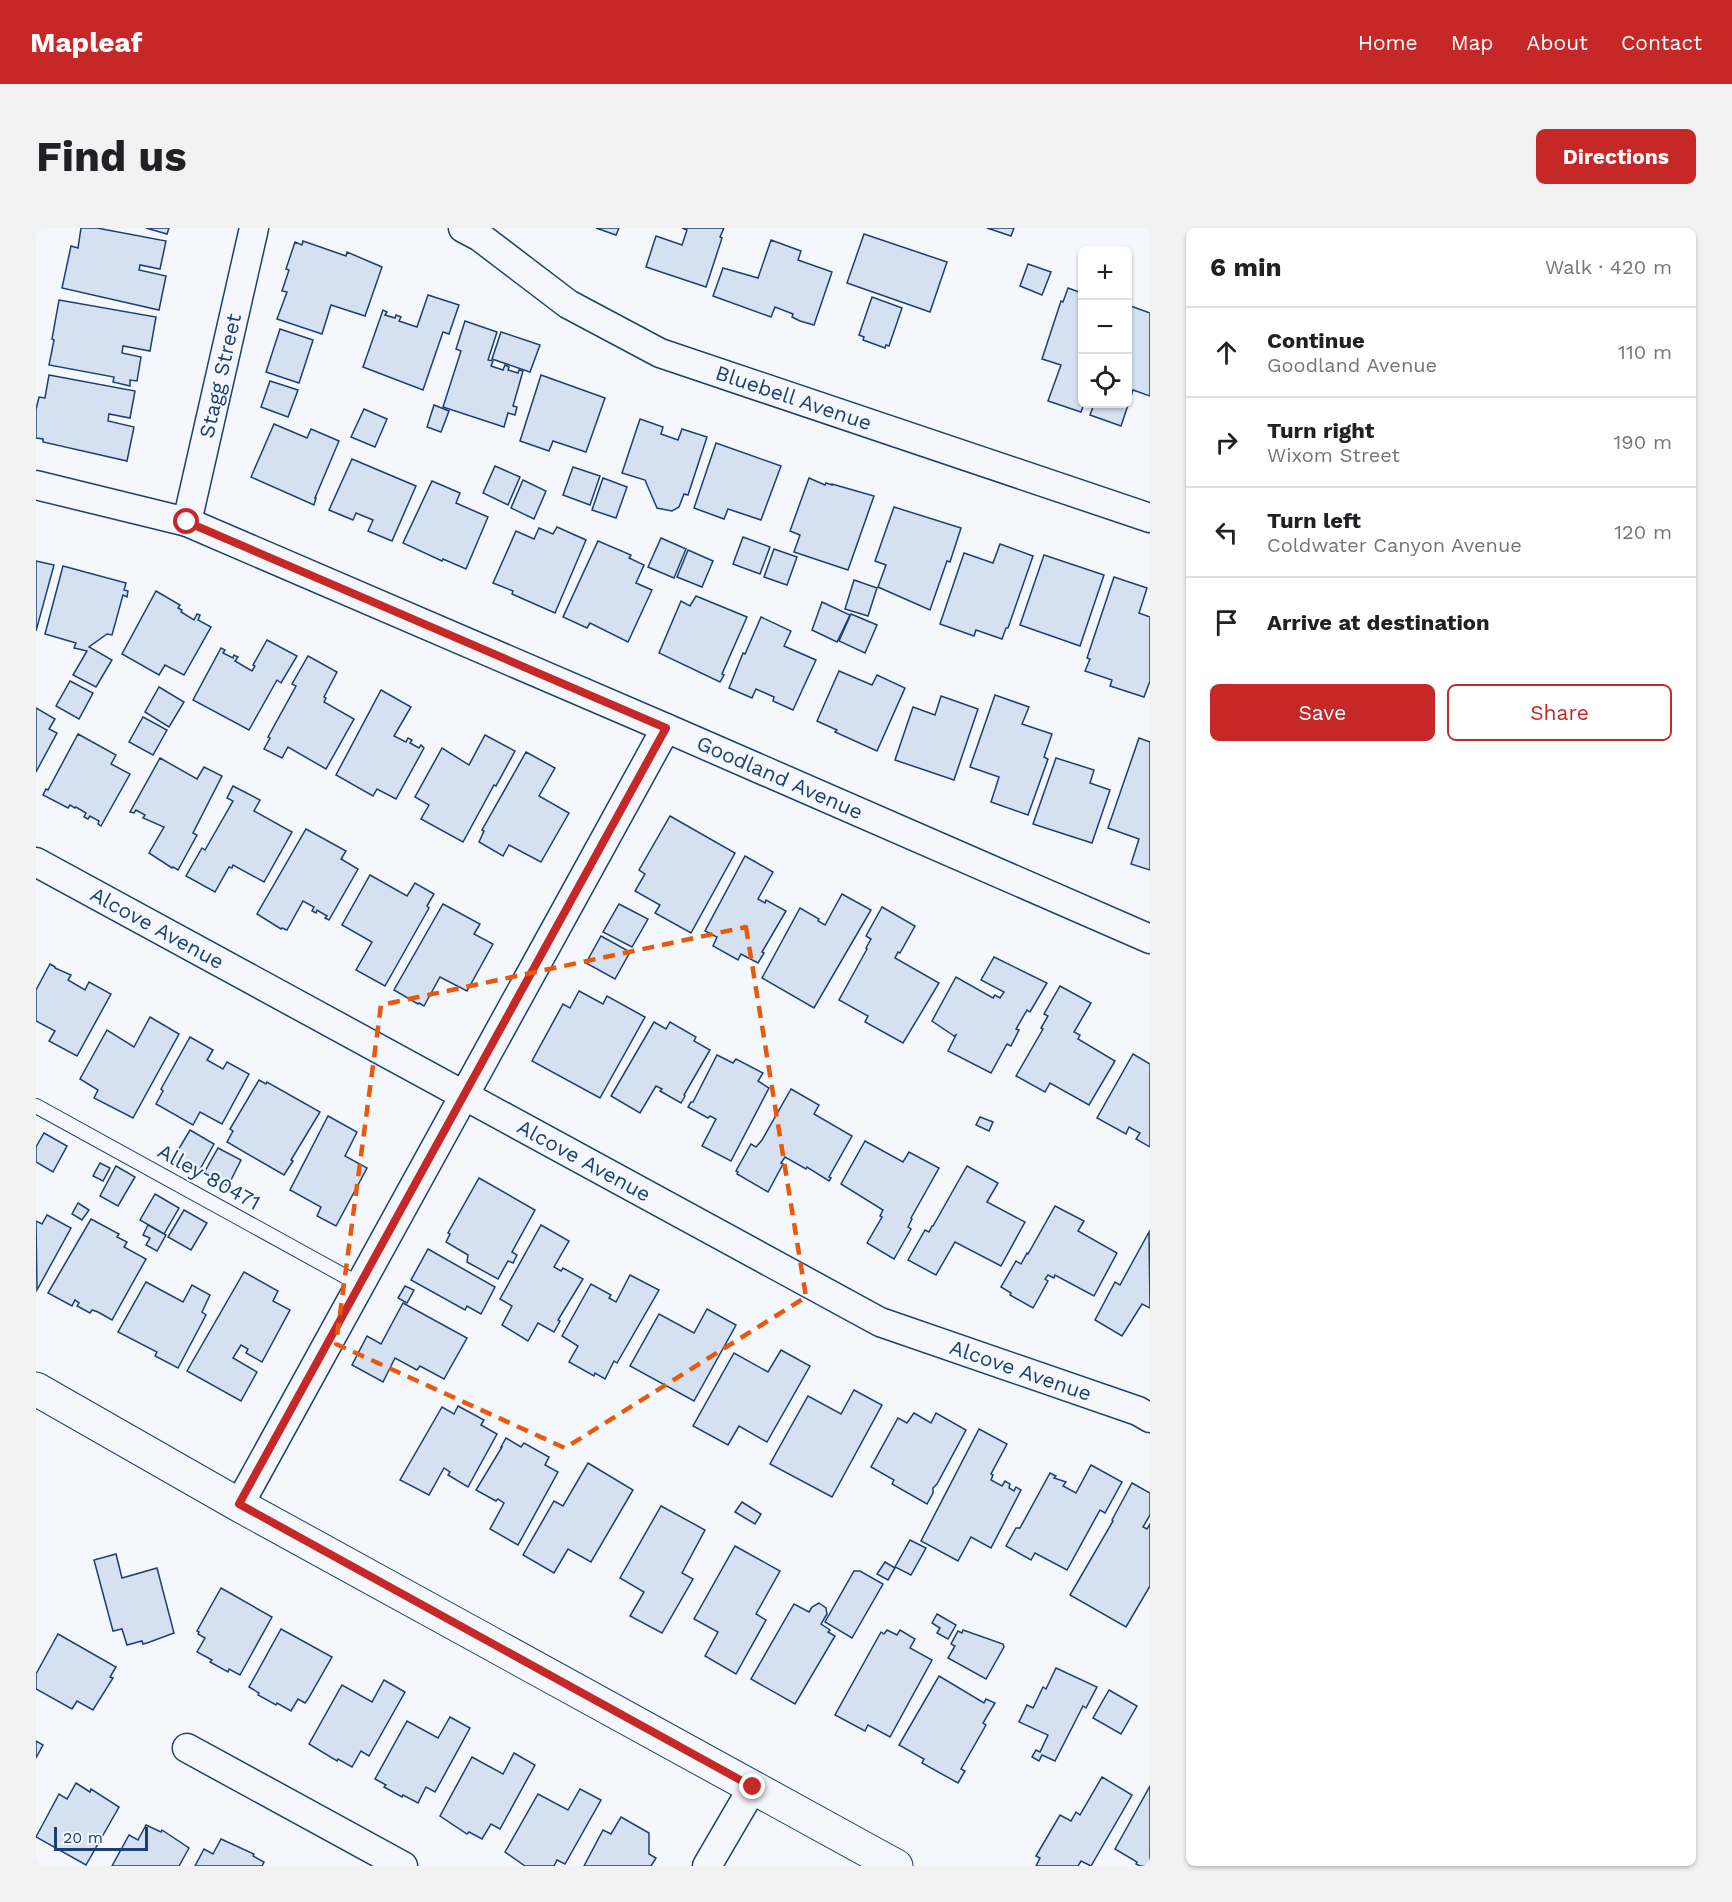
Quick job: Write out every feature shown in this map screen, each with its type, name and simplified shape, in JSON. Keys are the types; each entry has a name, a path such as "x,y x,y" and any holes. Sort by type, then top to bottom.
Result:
{"main road":[{"path":"36,1389 239,1504 896,1866"}],"street":[{"name":"Stagg Street","path":"187,522 254,228"},
{"name":"Bluebell Avenue","path":"463,228 480,237 568,304 660,353 1150,518"},
{"name":"Goodland Avenue","path":"36,485 187,522 1150,939"},
{"path":"239,1504 666,728"},
{"name":"Alcove Avenue","path":"36,862 880,1322 1138,1411 1150,1418"},
{"path":"187,1748 403,1866"},
{"path":"706,1866 753,1787"}],"lane":[{"name":"Alley 80471","path":"36,1106 361,1285"}],"highlighted area":[{"path":"746,927 806,1297 565,1448 336,1344 381,1005"}],"building":[{"path":"81,228 97,228 166,241 160,269 140,265 139,270 166,276 159,310 62,288 71,246 78,248"},
{"path":"146,228 169,228 167,234"},
{"path":"596,228 619,228 616,235"},
{"path":"682,228 724,228 706,287 646,267 656,236 682,245 687,230"},
{"path":"987,228 1014,228 1011,236"},
{"path":"864,234 947,262 930,312 847,283"},
{"path":"771,240 801,251 798,260 832,272 814,325 800,321 792,317 793,314 775,307 771,317 713,296 723,268 758,278"},
{"path":"303,241 346,256 347,252 382,267 365,316 331,305 322,334 277,319 287,292 282,291 295,242 302,245"},
{"path":"1028,264 1051,272 1042,295 1020,286"},
{"path":"1068,288 1078,292 1078,408 1082,408 1081,412 1048,401 1061,365 1042,359 1061,301 1063,302"},
{"path":"428,295 459,305 449,334 443,332 423,390 363,367 383,310 387,312 385,315 395,318 396,315 401,317 399,321 417,327"},
{"path":"872,297 902,308 889,346 886,345 885,348 863,340 864,337 859,335"},
{"path":"59,300 156,317 150,351 123,346 122,353 141,357 137,381 130,380 130,386 113,382 114,377 49,365"},
{"path":"1132,306 1150,313 1150,396 1133,390 1132,393"},
{"path":"465,321 497,332 488,360 493,361 491,366 503,370 505,365 509,367 508,370 518,373 519,370 523,371 513,406 517,407 515,415 508,413 504,427 443,407 461,351 456,349"},
{"path":"280,329 313,340 299,383 266,372"},
{"path":"501,332 540,345 530,372 492,359"},
{"path":"49,375 135,391 130,418 109,414 108,421 134,427 127,461 43,442 43,439 36,438 36,409 39,397 45,398"},
{"path":"541,375 605,398 586,452 553,441 549,451 520,441"},
{"path":"270,381 298,390 288,417 261,407"},
{"path":"434,405 449,411 441,432 427,427"},
{"path":"1093,408 1127,408 1121,426 1090,415"},
{"path":"364,409 387,419 375,447 351,437"},
{"path":"640,419 663,427 661,434 678,440 682,429 707,437 688,495 684,494 679,507 672,511 657,508 645,480 622,473"},
{"path":"274,424 307,438 311,429 339,441 314,505 251,477"},
{"path":"716,443 781,466 761,520 728,509 724,519 694,508"},
{"path":"352,459 416,486 392,541 368,531 373,520 356,513 353,520 329,510"},
{"path":"495,466 520,477 508,505 483,493"},
{"path":"573,467 600,476 590,505 563,495"},
{"path":"603,478 627,487 616,518 592,510"},
{"path":"809,478 825,485 826,483 832,484 874,496 848,570 794,552 800,535 790,531"},
{"path":"523,480 546,491 534,519 511,508"},
{"path":"432,481 460,493 456,503 488,517 466,569 403,543"},
{"path":"894,507 961,528 930,610 878,587 886,565 875,561"},
{"path":"557,527 586,540 555,613 493,583 516,531 534,539 539,528 553,534"},
{"path":"743,537 770,547 760,574 733,564"},
{"path":"661,538 686,549 674,578 648,567"},
{"path":"598,541 631,555 629,558 644,565 636,583 652,590 628,642 590,623 587,628 563,617"},
{"path":"1000,544 1033,556 1002,639 976,630 974,636 940,624 964,553 993,563"},
{"path":"774,549 797,557 787,585 764,577"},
{"path":"688,550 713,561 702,587 677,577"},
{"path":"1044,555 1104,575 1080,646 1020,625"},
{"path":"36,561 54,565 36,631"},
{"path":"63,566 126,583 124,590 128,591 127,597 123,595 112,635 107,634 89,647 112,660 96,687 73,675 87,651 74,648 76,643 45,634"},
{"path":"1114,577 1147,588 1139,613 1150,617 1150,681 1144,697 1110,686 1112,680 1085,671 1090,659 1087,658"},
{"path":"854,580 877,588 868,616 845,609"},
{"path":"156,591 180,605 178,608 182,610 181,612 194,620 197,614 200,615 198,620 211,627 184,675 165,665 159,675 122,654"},
{"path":"696,596 747,617 720,682 659,653 681,601 690,606"},
{"path":"822,602 850,615 837,642 812,630"},
{"path":"851,614 877,625 865,653 839,641"},
{"path":"761,617 791,631 784,646 816,660 793,710 773,701 774,697 756,689 752,698 729,688"},
{"path":"267,640 297,656 281,683 277,680 249,730 193,700 221,648 225,650 223,653 233,658 234,655 238,657 235,661 252,671"},
{"path":"308,656 337,672 324,697 326,698 324,702 354,719 326,769 288,747 282,758 264,749 270,738 268,737 296,686 292,684"},
{"path":"839,671 872,685 877,675 905,688 877,751 817,721"},
{"path":"70,681 93,693 79,719 56,706"},
{"path":"159,687 184,702 169,727 145,712"},
{"path":"381,690 411,707 394,736 406,742 408,738 412,740 410,743 419,748 421,745 424,748 396,799 377,789 373,796 336,775"},
{"path":"995,695 1029,707 1022,724 1052,734 1044,757 1048,759 1028,815 991,802 999,777 970,767"},
{"path":"941,696 978,709 954,780 895,760 913,707 935,715"},
{"path":"36,708 55,719 49,729 57,733 36,772"},
{"path":"143,717 167,730 153,755 129,742"},
{"path":"78,734 116,755 111,764 130,774 101,826 98,824 99,821 90,816 88,819 84,817 86,813 76,807 70,805 68,808 43,795 46,789 48,790"},
{"path":"485,735 515,751 463,842 421,819 429,805 415,797 442,748 469,765"},
{"path":"1139,738 1150,742 1150,870 1131,864 1139,839 1108,828"},
{"path":"526,752 555,768 539,796 569,813 541,862 509,845 503,856 479,842 484,831 482,830"},
{"path":"160,758 197,779 204,767 222,776 193,833 197,835 178,870 149,853 164,827 143,818 145,815 136,810 134,813 130,812"},
{"path":"1056,758 1094,770 1090,783 1110,790 1092,843 1033,824"},
{"path":"233,786 260,800 254,811 292,832 264,882 233,865 232,868 229,867 215,892 186,876 202,848 205,850 233,801 227,798"},
{"path":"670,816 735,853 691,933 655,913 660,905 635,891 645,874 639,870"},
{"path":"306,829 346,851 341,859 358,869 329,920 317,910 316,913 312,911 314,907 303,901 287,930 281,929 257,914"},
{"path":"745,856 773,872 758,899 765,903 766,900 786,911 758,963 741,954 738,960 713,946 717,937 705,931"},
{"path":"370,875 407,896 415,883 434,894 427,906 429,908 385,986 356,970 372,942 342,925"},
{"path":"842,894 871,910 814,1008 762,978 800,908 825,925"},
{"path":"443,904 480,924 474,934 493,944 467,991 440,977 424,1006 394,990"},
{"path":"619,904 648,919 632,947 603,932"},
{"path":"882,907 915,926 895,958 939,983 903,1043 865,1022 868,1016 839,1000 867,949 871,939 866,936"},
{"path":"601,936 630,952 615,979 586,963"},
{"path":"994,957 1047,983 1030,1012 1027,1010 1016,1029 1019,1030 1011,1046 1007,1044 991,1073 948,1051 956,1035 954,1036 932,1021 956,977 993,998 995,995 1000,998 1004,992 981,980"},
{"path":"50,964 71,975 68,980 85,990 89,982 111,994 77,1056 49,1041 55,1031 36,1021 36,990"},
{"path":"1060,986 1091,1003 1074,1032 1080,1035 1078,1039 1115,1061 1089,1105 1050,1083 1045,1092 1016,1076 1043,1029 1041,1028 1048,1016 1044,1014"},
{"path":"579,991 603,1004 607,996 645,1017 600,1098 532,1061 563,1004 570,1008"},
{"path":"150,1017 179,1034 133,1118 94,1098 98,1090 80,1079 107,1030 134,1047"},
{"path":"654,1022 666,1029 670,1022 696,1037 694,1041 710,1050 681,1103 660,1091 662,1089 656,1086 640,1113 611,1096"},
{"path":"190,1037 213,1050 207,1060 223,1069 227,1062 249,1074 222,1124 200,1112 193,1125 156,1104 163,1091 161,1089"},
{"path":"1133,1054 1150,1064 1150,1147 1136,1139 1140,1133 1129,1127 1126,1134 1097,1118"},
{"path":"717,1055 733,1063 736,1059 763,1073 758,1081 769,1088 731,1161 702,1146 716,1119 710,1116 708,1118 688,1107 693,1102"},
{"path":"259,1080 266,1084 267,1082 320,1112 284,1175 227,1142 233,1131 230,1129"},
{"path":"791,1089 819,1105 814,1114 852,1136 829,1177 831,1178 829,1181 785,1157 768,1192 737,1174 736,1171 751,1144 756,1147 762,1140"},
{"path":"328,1116 357,1132 345,1156 367,1168 336,1226 317,1216 321,1207 290,1190"},
{"path":"980,1117 993,1122 989,1131 976,1125"},
{"path":"190,1130 214,1144 199,1171 174,1157"},
{"path":"44,1133 67,1146 53,1172 36,1162 36,1147"},
{"path":"865,1141 903,1162 909,1152 939,1168 911,1218 908,1227 911,1229 894,1259 867,1243 882,1217 880,1216 883,1210 841,1184"},
{"path":"218,1148 241,1160 228,1186 204,1173"},
{"path":"100,1163 110,1168 103,1181 93,1176"},
{"path":"116,1166 135,1177 118,1206 100,1196"},
{"path":"967,1166 998,1183 987,1202 1025,1222 1001,1266 955,1242 936,1275 908,1260 925,1230 929,1232 933,1226"},
{"path":"479,1178 535,1210 512,1252 517,1255 513,1263 508,1261 498,1279 467,1262 468,1255 446,1242 450,1234 448,1233"},
{"path":"155,1194 179,1208 164,1234 140,1220"},
{"path":"78,1203 89,1210 82,1220 72,1214"},
{"path":"1055,1206 1084,1221 1078,1231 1117,1253 1094,1296 1055,1275 1054,1278 1048,1275 1045,1279 1048,1281 1033,1308 1001,1287 1016,1261 1021,1264 1028,1254"},
{"path":"184,1210 207,1223 191,1250 168,1237"},
{"path":"47,1215 71,1228 37,1290 36,1221 42,1224"},
{"path":"91,1219 119,1234 117,1237 127,1242 124,1247 146,1259 112,1320 98,1312 92,1310 90,1313 77,1306 79,1303 75,1300 72,1306 48,1293"},
{"path":"148,1225 166,1235 157,1251 146,1245 150,1238 143,1235"},
{"path":"541,1225 569,1241 554,1267 561,1271 563,1268 583,1279 558,1320 560,1321 554,1332 538,1323 528,1341 502,1325 512,1306 500,1299"},
{"path":"1149,1232 1150,1308 1142,1304 1122,1336 1095,1320 1115,1282 1120,1285"},
{"path":"428,1249 495,1287 481,1314 467,1306 465,1310 411,1280"},
{"path":"244,1272 278,1291 273,1301 290,1310 262,1362 246,1353 248,1349 241,1345 233,1358 257,1372 241,1401 187,1371"},
{"path":"630,1275 659,1290 617,1363 614,1361 605,1379 595,1373 594,1376 569,1362 578,1346 562,1336 591,1284 611,1295 609,1298 616,1302"},
{"path":"146,1282 183,1302 192,1285 210,1295 202,1312 206,1315 178,1368 155,1356 157,1352 118,1332"},
{"path":"405,1286 414,1290 407,1303 398,1298"},
{"path":"403,1303 467,1338 444,1379 420,1366 417,1370 395,1358 383,1382 352,1365 367,1336 381,1344"},
{"path":"707,1309 736,1325 694,1401 630,1366 659,1314 694,1333"},
{"path":"781,1350 810,1366 767,1442 739,1426 728,1445 693,1426 734,1353 768,1372"},
{"path":"854,1390 882,1405 832,1497 770,1464 808,1396 841,1414"},
{"path":"458,1406 484,1420 481,1425 497,1434 468,1487 448,1475 450,1472 444,1468 429,1495 400,1480 442,1407 454,1414"},
{"path":"914,1413 931,1423 936,1413 966,1430 933,1488 927,1504 892,1484 894,1480 871,1467 898,1418 907,1423"},
{"path":"979,1429 1007,1444 991,1474 993,1475 991,1480 1002,1486 1005,1481 1014,1491 1016,1487 1021,1490 991,1548 971,1537 958,1561 921,1541"},
{"path":"506,1438 521,1447 524,1443 549,1457 545,1465 558,1472 518,1545 490,1529 504,1503 476,1490"},
{"path":"588,1463 633,1490 591,1562 568,1549 554,1573 523,1555 554,1501 563,1506"},
{"path":"1091,1465 1122,1482 1105,1513 1100,1510 1067,1570 1035,1553 1031,1560 1006,1546 1016,1528 1020,1528 1050,1473 1056,1476 1054,1478 1066,1482 1063,1486 1076,1493"},
{"path":"1132,1483 1150,1493 1150,1515 1143,1527 1147,1529 1150,1524 1150,1586 1126,1627 1070,1595"},
{"path":"742,1502 761,1514 755,1524 735,1512"},
{"path":"661,1506 705,1530 682,1573 693,1579 662,1633 630,1616 644,1592 620,1578"},
{"path":"910,1540 926,1548 911,1575 895,1567"},
{"path":"735,1546 780,1571 756,1614 766,1620 736,1674 705,1656 718,1632 694,1619"},
{"path":"116,1554 122,1578 157,1568 174,1633 147,1643 143,1644 142,1641 127,1645 122,1629 113,1631 94,1560"},
{"path":"885,1562 895,1568 888,1580 877,1574"},
{"path":"854,1571 860,1571 883,1584 852,1638 825,1622"},
{"path":"221,1588 272,1617 240,1675 229,1669 228,1672 197,1652 205,1638 197,1631"},
{"path":"819,1603 826,1608 827,1614 821,1624 835,1636 795,1704 751,1679 794,1604 809,1612"},
{"path":"937,1614 956,1625 948,1639 937,1633 940,1628 932,1623"},
{"path":"281,1629 332,1657 305,1703 298,1699 291,1711 258,1695 259,1693 249,1687"},
{"path":"887,1630 897,1635 900,1630 915,1639 910,1648 932,1660 890,1737 868,1725 865,1731 835,1715 881,1632 884,1634"},
{"path":"963,1630 1003,1644 1004,1647 986,1679 948,1658 955,1646 951,1644 958,1631 962,1633"},
{"path":"58,1634 116,1667 110,1677 113,1678 93,1710 77,1701 72,1709 36,1689 36,1674"},
{"path":"1056,1668 1097,1687 1086,1708 1083,1706 1055,1761 1042,1755 1039,1761 1032,1757 1036,1750 1040,1752 1048,1735 1019,1722 1027,1705 1033,1708"},
{"path":"939,1676 984,1703 986,1699 995,1703 983,1723 986,1725 961,1769 965,1771 958,1783 922,1763 924,1759 899,1745"},
{"path":"384,1680 405,1692 369,1756 361,1751 352,1767 309,1744 342,1685 372,1702"},
{"path":"1109,1690 1137,1706 1121,1734 1093,1718"},
{"path":"450,1717 470,1728 435,1792 426,1787 418,1803 384,1787 386,1785 375,1779 407,1721 438,1738"},
{"path":"36,1741 43,1745 36,1758"},
{"path":"514,1753 535,1765 500,1829 491,1824 482,1839 469,1832 467,1834 440,1816 472,1757 503,1774"},
{"path":"1102,1777 1132,1795 1091,1866 1081,1861 1078,1866 1036,1866 1040,1858 1036,1856 1060,1815 1071,1821 1076,1812 1080,1815"},
{"path":"76,1783 90,1792 91,1789 119,1807 86,1865 36,1837 59,1794 67,1799"},
{"path":"1150,1786 1150,1866 1140,1866 1115,1849"},
{"path":"580,1789 601,1800 565,1864 557,1860 554,1866 525,1866 505,1852 538,1794 568,1810"},
{"path":"621,1817 649,1833 649,1854 656,1858 651,1866 584,1866 603,1830 611,1834"},
{"path":"146,1825 161,1832 162,1830 189,1848 179,1866 112,1866 129,1835 138,1840"},
{"path":"221,1839 254,1854 253,1856 264,1862 262,1866 195,1866 204,1849 213,1854"}],"route":[{"path":"187,522 666,728 239,1504 753,1787"}]}
